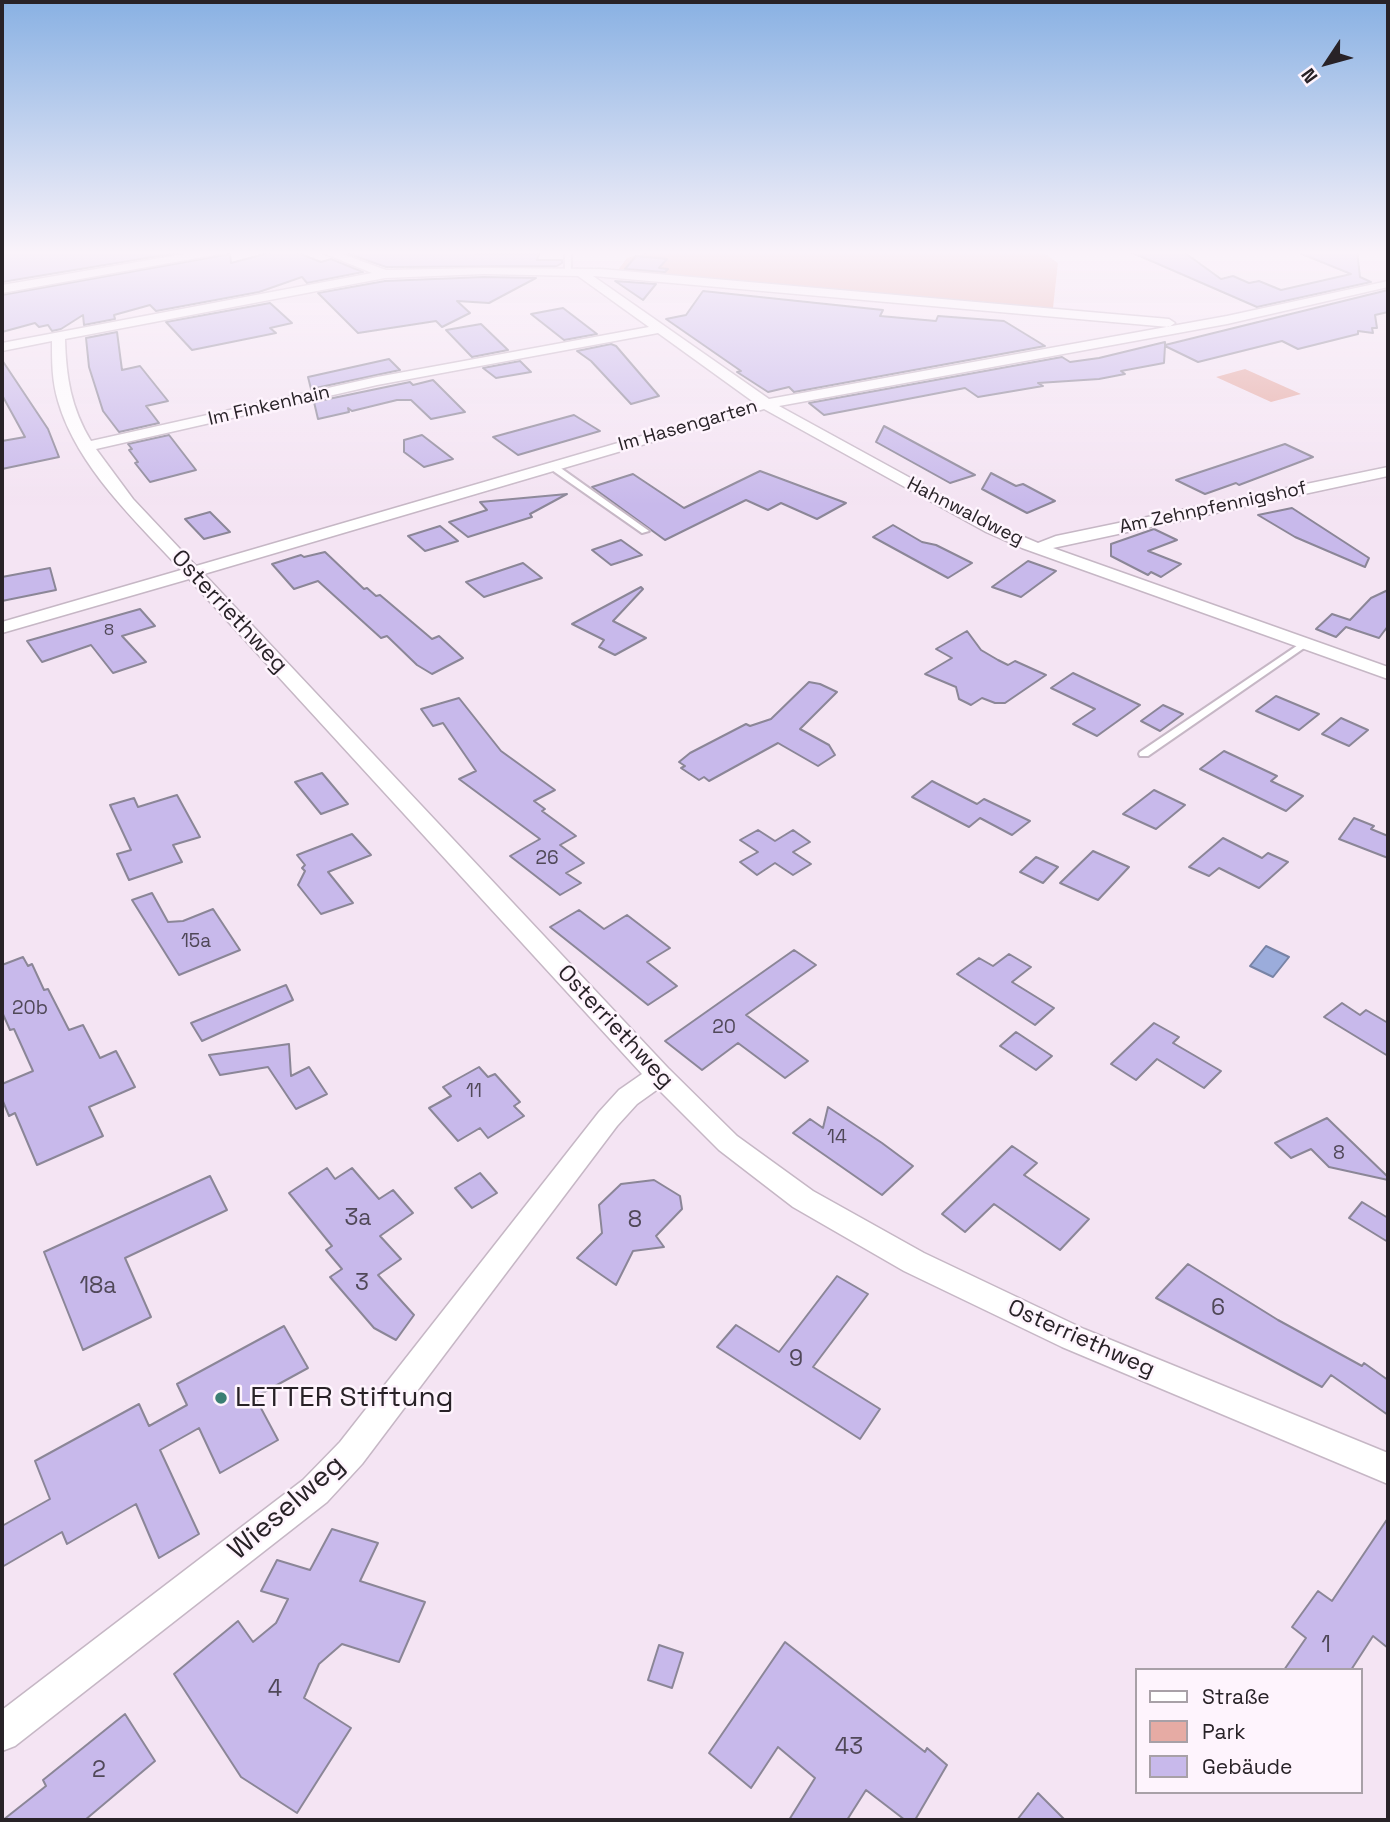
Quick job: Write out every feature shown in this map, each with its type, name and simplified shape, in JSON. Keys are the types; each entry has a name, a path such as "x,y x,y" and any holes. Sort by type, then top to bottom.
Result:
{"street":[{"path":"2,347 63,335"},
{"name":"Im Finkenhain","path":"86,447 377,381 626,335"},
{"name":"Hahnwaldweg","path":"668,335 766,404 992,530 1038,549 1388,673"},
{"name":"Im Hasengarten","path":"2,628 766,404 1144,335"},
{"name":"Osterriethweg","path":"58,336 61,385 73,424 86,447 127,502 659,1075 729,1143 803,1199 914,1262 1073,1338 1388,1469"},
{"name":"Am Zehnpfennigshof","path":"1038,549 1056,541 1388,471"},
{"name":"Wieselweg","path":"2,1733 315,1491 351,1452 608,1119 628,1097 659,1075"}],"lane":[{"path":"552,466 645,531"},
{"path":"1144,754 1304,644"}],"green space":[{"path":"1245,369 1301,394 1271,402 1216,377"}],"water":[{"path":"1266,946 1289,957 1273,977 1250,966"}],"building":[{"path":"117,335 122,370 140,366 168,401 146,406 159,423 119,432 103,411 89,367 86,338"},
{"path":"178,335 266,335 192,350"},
{"path":"451,335 492,335 508,350 472,357"},
{"path":"558,335 591,335 564,340"},
{"path":"689,335 1027,335 1045,346 794,392 789,387 768,392 737,372 741,371"},
{"path":"1205,335 1354,335 1298,349 1282,341 1198,362 1165,346 1164,363 1121,371 1125,374 1099,379 1038,383 1043,386 978,397 965,388 824,415 809,403 1062,357 1070,362 1165,342 1165,345"},
{"path":"611,344 616,346 659,396 631,404 591,361 577,351"},
{"path":"389,359 400,370 311,389 308,377"},
{"path":"2,360 48,429 59,457 2,469 2,441 25,437 2,395"},
{"path":"520,361 531,372 496,378 483,368"},
{"path":"433,380 465,412 431,419 411,400 397,400 352,411 348,408 349,412 318,419 314,402 410,382 413,385"},
{"path":"574,415 600,431 518,455 493,437"},
{"path":"884,426 975,475 950,483 876,442"},
{"path":"169,435 196,470 150,482 135,463 138,462 128,444"},
{"path":"422,435 453,459 424,467 404,452 404,440"},
{"path":"1285,444 1313,457 1239,485 1236,483 1205,494 1176,480"},
{"path":"760,471 846,503 817,519 781,503 768,510 746,500 665,540 592,487 633,474 684,508"},
{"path":"991,473 1016,486 1023,484 1055,501 1027,513 982,489"},
{"path":"567,494 530,514 532,517 468,537 449,522 487,510 480,502"},
{"path":"1292,508 1369,558 1365,567 1295,537 1258,515"},
{"path":"210,512 230,532 204,539 185,519"},
{"path":"893,525 922,542 936,545 972,563 948,578 873,537"},
{"path":"440,526 458,541 425,551 408,536"},
{"path":"1154,529 1177,540 1148,551 1181,564 1161,577 1151,572 1148,575 1111,556 1111,544"},
{"path":"621,540 642,555 611,565 592,550"},
{"path":"325,552 364,589 367,588 376,596 380,595 432,639 439,636 463,658 432,674 417,665 387,636 381,638 318,581 294,589 272,564 301,555 304,557"},
{"path":"1028,561 1056,571 1021,597 992,587"},
{"path":"523,563 542,578 484,597 466,582"},
{"path":"50,568 56,590 2,601 2,577"},
{"path":"641,587 643,589 613,621 646,638 615,655 599,647 604,640 572,624"},
{"path":"1388,590 1388,626 1379,638 1346,627 1336,637 1316,629 1332,614 1350,620 1371,598"},
{"path":"140,609 155,626 122,636 146,662 113,673 91,645 42,662 27,641"},
{"path":"967,631 981,650 998,660 1008,665 1015,661 1046,675 1005,703 995,703 982,698 971,705 959,699 956,687 925,674 952,658 936,649"},
{"path":"1073,673 1140,705 1097,736 1073,724 1095,709 1051,688"},
{"path":"809,682 837,692 800,729 829,745 835,755 818,766 778,743 709,781 704,777 699,780 681,768 685,766 679,762 690,753 746,724 750,726 771,719"},
{"path":"1276,696 1319,714 1299,730 1256,711"},
{"path":"459,698 501,751 555,790 534,801 545,809 542,811 576,836 560,845 584,863 566,873 581,883 560,895 510,856 540,839 459,779 476,771 443,723 433,726 421,709"},
{"path":"1163,705 1183,714 1160,731 1141,721"},
{"path":"1341,718 1368,730 1349,746 1322,734"},
{"path":"1224,751 1277,776 1271,781 1303,796 1286,811 1200,769"},
{"path":"322,773 348,804 321,814 295,782"},
{"path":"932,781 977,804 984,799 1030,821 1012,835 980,818 969,827 912,797"},
{"path":"1154,790 1185,805 1156,829 1123,814"},
{"path":"177,795 200,837 173,845 182,862 129,880 117,854 131,850 110,805 134,798 138,807"},
{"path":"1354,818 1374,826 1371,829 1388,836 1388,858 1339,839"},
{"path":"758,830 775,841 793,830 810,842 793,852 811,864 793,875 775,863 757,875 740,862 758,852 740,840"},
{"path":"352,834 371,855 328,872 353,903 321,914 298,885 305,865 297,855"},
{"path":"1223,838 1262,858 1268,853 1288,862 1259,888 1219,868 1209,876 1189,867"},
{"path":"1093,851 1129,867 1098,900 1060,883"},
{"path":"1036,857 1058,867 1043,883 1020,872"},
{"path":"152,893 168,922 183,921 213,909 240,950 179,975 132,900"},
{"path":"579,910 604,929 627,915 670,948 647,962 677,986 648,1005 550,927"},
{"path":"794,950 816,965 746,1015 808,1061 785,1078 738,1043 702,1070 665,1041"},
{"path":"1009,954 1031,967 1012,982 1054,1008 1035,1025 957,974 979,958 993,966"},
{"path":"23,957 28,966 32,964 44,990 48,989 69,1030 83,1025 100,1058 116,1051 135,1087 89,1107 103,1136 37,1165 15,1113 9,1116 2,1099 2,1084 33,1071 14,1029 10,1030 2,1012 2,965"},
{"path":"286,985 293,1000 202,1041 191,1023"},
{"path":"1342,1003 1360,1015 1366,1010 1388,1023 1388,1056 1324,1017"},
{"path":"1154,1023 1179,1037 1173,1043 1221,1071 1204,1088 1157,1059 1136,1080 1111,1064"},
{"path":"1016,1032 1052,1056 1036,1070 1000,1046"},
{"path":"289,1044 291,1076 309,1067 327,1094 296,1109 268,1067 220,1075 209,1055"},
{"path":"479,1067 488,1077 495,1074 520,1102 514,1106 524,1116 488,1138 480,1128 458,1141 429,1108 451,1096 443,1087"},
{"path":"828,1107 913,1166 882,1195 793,1133 810,1119 823,1128"},
{"path":"1327,1118 1388,1177 1388,1180 1329,1167 1311,1149 1291,1158 1275,1143"},
{"path":"1012,1146 1037,1163 1024,1175 1089,1219 1060,1250 994,1204 965,1232 942,1214"},
{"path":"327,1168 335,1179 352,1168 379,1199 393,1190 413,1213 380,1236 401,1259 378,1275 414,1315 396,1340 374,1328 330,1277 342,1269 326,1250 332,1246 289,1193"},
{"path":"480,1173 497,1193 472,1208 455,1188"},
{"path":"210,1176 227,1210 125,1258 151,1317 83,1350 44,1252"},
{"path":"654,1180 680,1196 682,1209 656,1236 664,1247 633,1251 616,1285 577,1258 602,1233 599,1205 621,1184"},
{"path":"1362,1202 1388,1218 1388,1242 1349,1218"},
{"path":"1188,1264 1278,1320 1362,1366 1364,1363 1388,1380 1388,1415 1331,1375 1322,1387 1156,1298"},
{"path":"837,1276 868,1294 813,1367 880,1409 860,1439 717,1347 736,1325 779,1352"},
{"path":"284,1326 308,1368 255,1397 278,1440 220,1473 199,1428 160,1450 199,1534 159,1558 136,1504 67,1544 62,1532 2,1567 2,1526 50,1499 35,1461 139,1404 149,1426 187,1405 177,1384"},
{"path":"1388,1518 1388,1648 1373,1636 1352,1668 1285,1668 1306,1638 1292,1627 1318,1591 1332,1601"},
{"path":"332,1529 378,1543 360,1581 425,1602 399,1662 342,1644 319,1664 304,1698 351,1728 297,1813 241,1777 174,1674 238,1621 253,1642 276,1623 288,1599 261,1591 277,1560 310,1570"},
{"path":"785,1642 925,1752 927,1748 947,1765 915,1820 905,1820 866,1790 847,1820 789,1820 815,1778 778,1747 751,1788 709,1753"},
{"path":"659,1645 683,1653 672,1688 648,1680"},
{"path":"125,1714 155,1761 85,1820 3,1820 46,1786 43,1780"},
{"path":"1038,1793 1065,1820 1017,1820"}],"place":[{"name":"LETTER Stiftung","path":"221,1398"}]}
